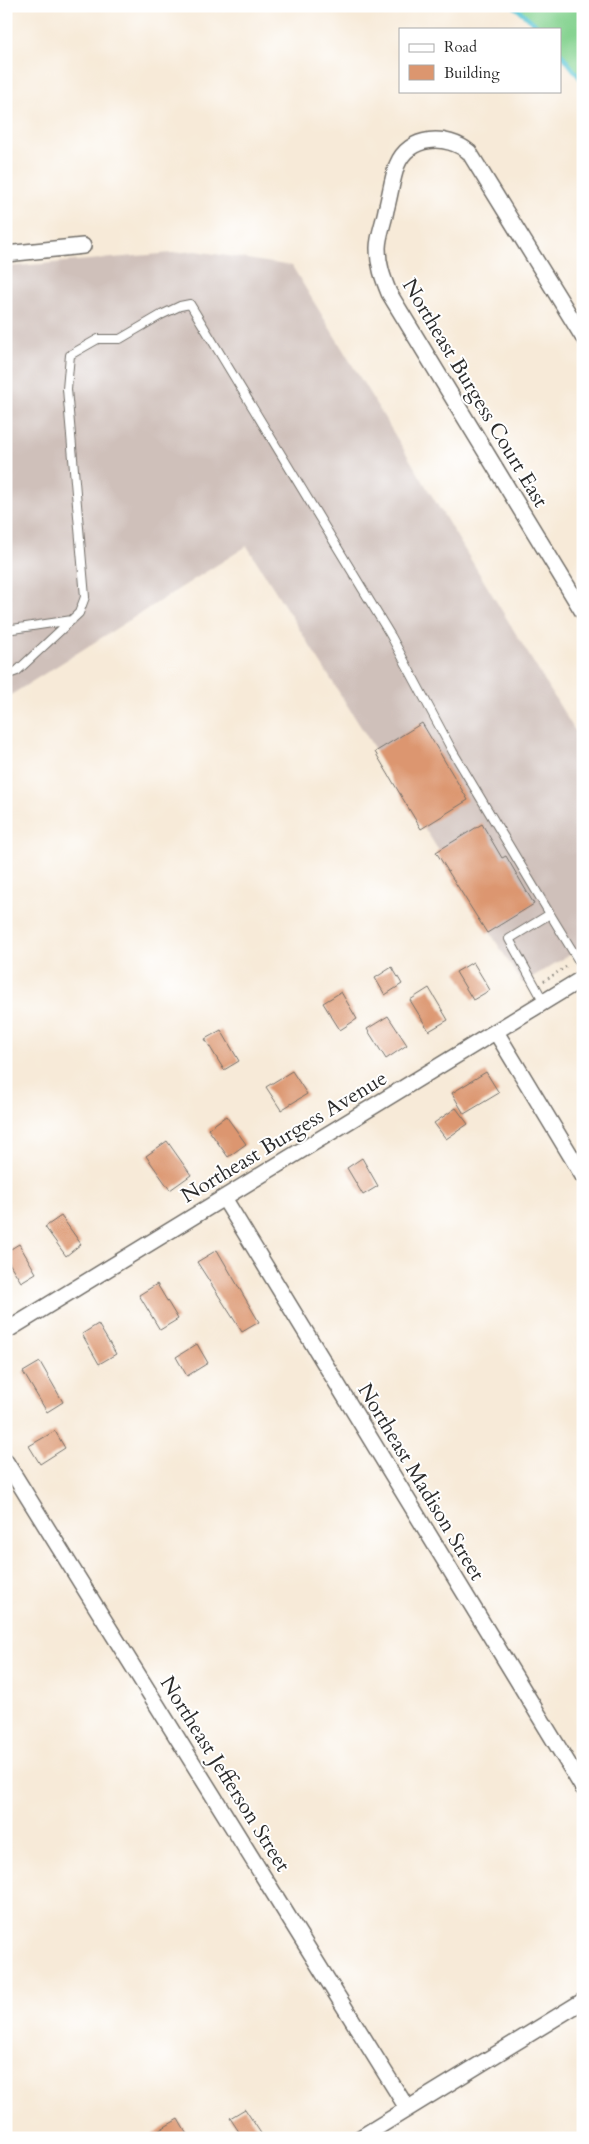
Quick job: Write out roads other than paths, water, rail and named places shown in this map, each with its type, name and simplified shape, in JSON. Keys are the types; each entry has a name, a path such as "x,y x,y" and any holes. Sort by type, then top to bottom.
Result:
{"street":[{"name":"Northeast Burgess Court East","path":"583,337 474,158 451,141 435,139 422,142 409,149 400,159 397,166 378,246 382,275 389,293 583,612"},
{"path":"6,254 83,246"},
{"name":"Northeast Burgess Avenue","path":"6,1331 583,978"},
{"path":"496,1032 583,1176"},
{"name":"Northeast Madison Street","path":"224,1198 583,1788"},
{"name":"Northeast Jefferson Street","path":"6,1462 407,2108"},
{"path":"360,2138 583,2001"}],"lane":[{"path":"6,675 17,671 72,620 79,613 85,597 66,390 70,355 98,339 120,339 161,315 180,306 190,304 391,636 453,752 583,968"},
{"path":"6,630 72,620"},
{"path":"544,1002 510,939 550,914"}],"waterway":[{"path":"514,6 540,28"},
{"path":"562,55 583,82"}]}
